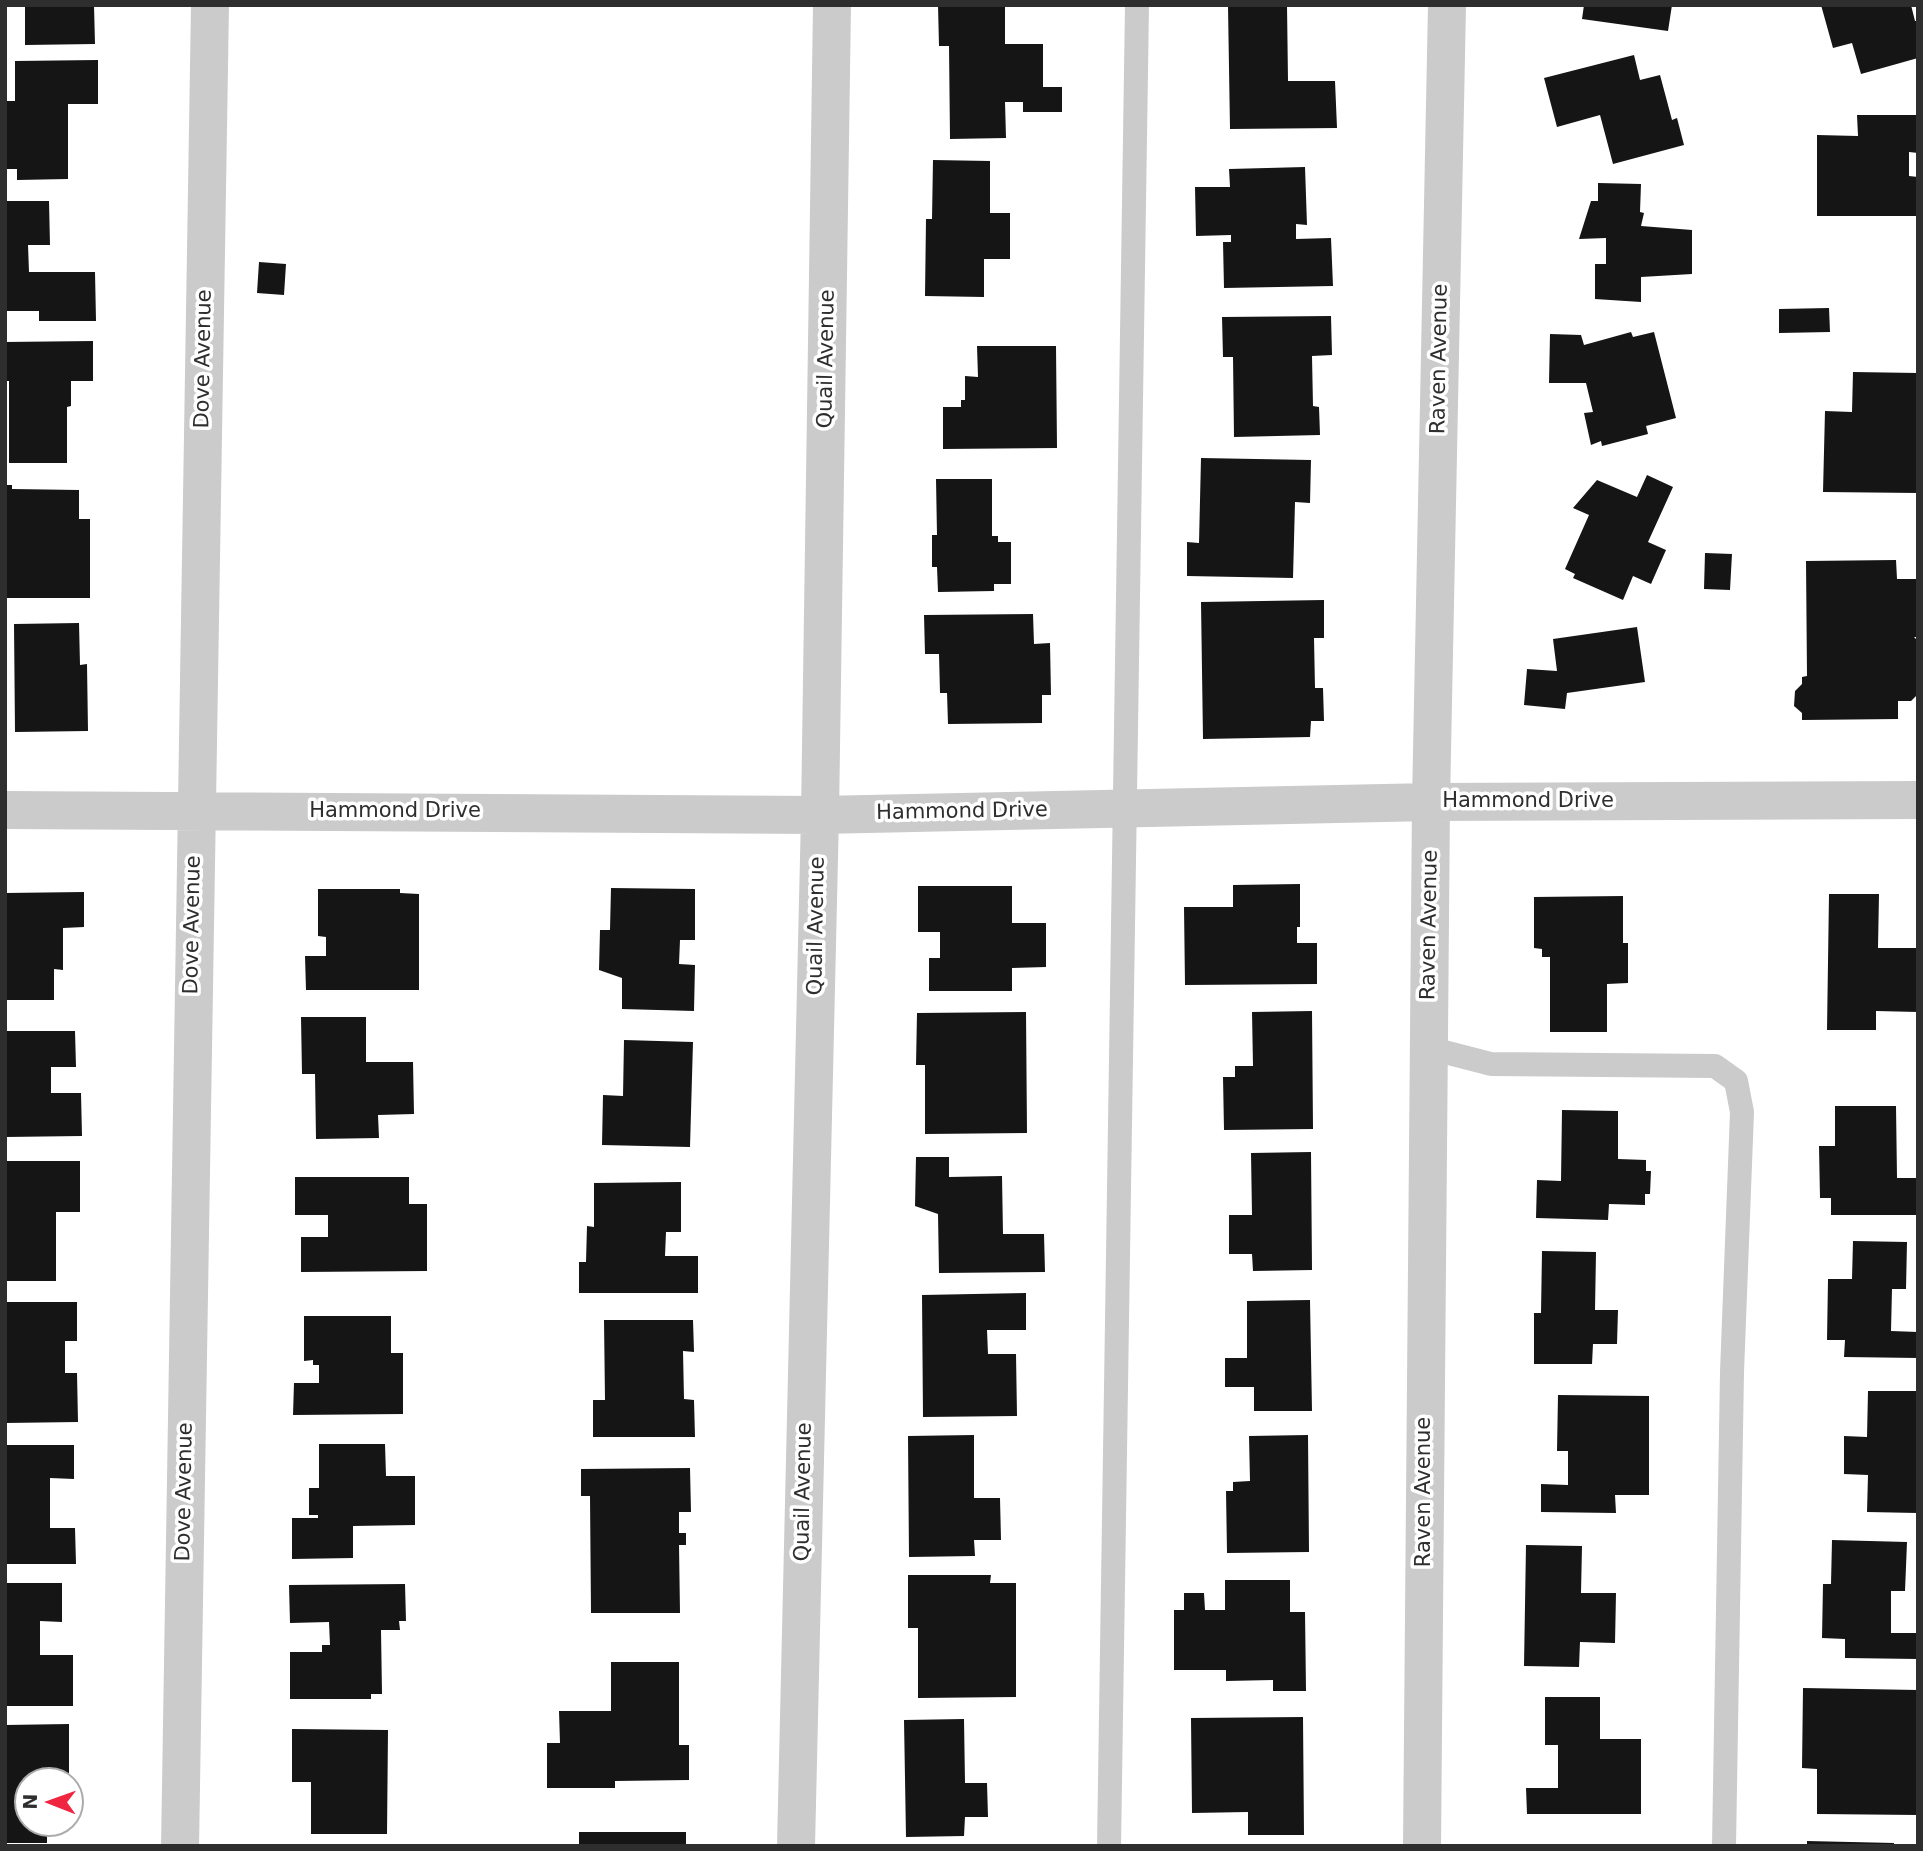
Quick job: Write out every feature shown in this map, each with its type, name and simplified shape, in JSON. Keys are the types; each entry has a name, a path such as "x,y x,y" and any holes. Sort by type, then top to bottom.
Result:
{"street":[{"name":"Dove Avenue","path":"180,1846 210,5"},
{"name":"Quail Avenue","path":"796,1846 820,814 832,5"},
{"name":"Raven Avenue","path":"1422,1846 1431,802 1447,5"},
{"name":"Hammond Drive","path":"5,810 820,814 1431,802 1918,800"}],"lane":[{"path":"1108,1846 1137,5"},
{"path":"1429,1048 1491,1064 1715,1066 1736,1081 1742,1112 1732,1399 1724,1846"}],"building":[{"path":"25,5 94,5 95,44 25,45"},
{"path":"938,5 1005,5 1005,44 1043,44 1043,87 1062,87 1062,112 1023,112 1023,102 1005,102 1006,138 950,139 949,46 939,46"},
{"path":"1287,5 1288,81 1335,81 1337,128 1230,129 1228,6"},
{"path":"1584,5 1672,5 1668,31 1582,19"},
{"path":"1821,5 1911,5 1915,21 1918,21 1918,58 1861,74 1852,43 1833,48"},
{"path":"1634,55 1640,80 1660,75 1672,120 1677,118 1684,145 1613,164 1600,115 1557,127 1544,78"},
{"path":"98,60 98,104 68,104 68,179 17,180 17,169 5,169 5,101 15,101 15,61"},
{"path":"1857,115 1918,115 1918,153 1909,152 1909,176 1918,177 1918,216 1817,216 1817,135 1858,136"},
{"path":"933,160 990,161 990,213 1010,213 1010,259 984,259 984,297 925,296 926,219 932,219"},
{"path":"1305,167 1307,225 1296,224 1296,239 1331,238 1333,286 1224,288 1223,242 1231,242 1231,235 1196,236 1195,187 1230,187 1229,169"},
{"path":"1598,183 1641,184 1640,212 1644,213 1641,226 1692,230 1692,274 1641,277 1641,302 1595,299 1595,264 1606,264 1606,238 1579,239 1591,201 1598,201"},
{"path":"5,201 49,201 50,245 28,245 29,272 95,272 96,321 39,321 39,311 5,311"},
{"path":"259,262 286,264 284,295 257,293"},
{"path":"1829,308 1830,332 1779,333 1779,309"},
{"path":"1331,316 1332,355 1312,356 1313,406 1319,407 1320,435 1234,437 1233,357 1223,357 1222,317"},
{"path":"1631,332 1633,337 1654,332 1676,418 1646,426 1648,434 1602,446 1601,441 1591,445 1584,413 1593,412 1586,383 1549,383 1550,334 1581,335 1584,345"},
{"path":"93,341 93,381 71,381 71,406 67,407 67,463 9,463 9,381 5,381 5,342"},
{"path":"977,346 1056,346 1057,448 943,449 943,407 961,407 961,400 965,400 965,376 978,377"},
{"path":"1853,372 1918,373 1918,493 1823,492 1825,411 1852,412"},
{"path":"1201,458 1311,460 1310,503 1295,502 1293,578 1187,576 1187,542 1199,543"},
{"path":"1647,475 1673,487 1648,542 1666,550 1651,584 1633,576 1623,600 1573,578 1575,574 1565,569 1589,515 1573,508 1597,480 1637,497"},
{"path":"936,479 992,479 992,536 998,536 998,542 1011,542 1011,584 994,584 994,591 938,592 937,567 932,567 932,535 937,535"},
{"path":"5,485 12,485 12,489 79,490 79,519 90,519 90,598 5,598"},
{"path":"1705,553 1732,554 1730,590 1704,589"},
{"path":"1896,560 1897,579 1918,579 1918,637 1914,637 1918,641 1918,694 1911,701 1898,701 1898,719 1802,720 1802,713 1794,706 1795,691 1802,684 1802,677 1807,676 1806,561"},
{"path":"1324,600 1324,638 1314,638 1315,688 1323,688 1324,721 1311,721 1310,737 1203,739 1201,602"},
{"path":"1033,614 1034,644 1050,643 1051,695 1042,695 1042,723 948,724 947,693 940,693 939,654 925,654 924,615"},
{"path":"79,623 80,665 87,664 88,731 15,732 14,624"},
{"path":"1637,627 1645,682 1567,693 1565,709 1524,705 1527,669 1557,671 1553,639"},
{"path":"1300,884 1300,927 1297,927 1297,943 1317,943 1317,984 1185,985 1184,907 1233,907 1233,885"},
{"path":"918,886 1012,886 1012,923 1046,923 1046,967 1012,968 1012,991 929,991 929,958 940,958 940,932 918,932"},
{"path":"611,888 695,889 695,940 680,940 679,964 695,965 694,1011 622,1009 622,978 599,970 600,930 610,930"},
{"path":"318,889 400,889 400,893 419,894 419,990 306,990 305,956 326,956 326,937 318,936"},
{"path":"84,892 84,927 63,928 63,970 54,969 54,1000 5,1000 5,893"},
{"path":"1829,894 1879,894 1878,948 1918,948 1918,1012 1876,1011 1876,1030 1827,1030"},
{"path":"1623,896 1623,943 1628,943 1628,983 1607,984 1607,1032 1550,1032 1550,957 1542,957 1542,949 1534,948 1534,897"},
{"path":"1312,1011 1313,1129 1224,1130 1223,1077 1235,1077 1235,1066 1253,1066 1252,1012"},
{"path":"1026,1012 1027,1133 925,1134 925,1065 916,1065 917,1013"},
{"path":"301,1017 366,1017 366,1062 413,1062 414,1114 378,1115 379,1138 316,1139 315,1074 302,1074"},
{"path":"5,1031 75,1031 76,1067 51,1067 51,1093 81,1093 82,1136 5,1137"},
{"path":"624,1040 693,1042 690,1147 602,1145 603,1095 623,1096"},
{"path":"1835,1106 1896,1106 1897,1178 1918,1178 1918,1215 1831,1215 1831,1198 1820,1198 1819,1146 1835,1146"},
{"path":"1562,1110 1618,1111 1618,1159 1646,1160 1646,1171 1651,1171 1650,1194 1645,1194 1645,1205 1609,1204 1608,1220 1536,1218 1537,1180 1561,1181"},
{"path":"1311,1152 1312,1270 1253,1271 1252,1254 1229,1254 1229,1215 1252,1215 1251,1153"},
{"path":"916,1157 949,1157 949,1177 1002,1176 1003,1234 1044,1234 1045,1272 939,1273 938,1214 915,1206"},
{"path":"5,1161 80,1161 80,1212 56,1212 56,1281 5,1281"},
{"path":"295,1177 409,1177 409,1204 427,1204 427,1271 301,1272 301,1237 328,1237 328,1215 295,1215"},
{"path":"681,1182 681,1232 666,1232 665,1256 698,1256 698,1293 579,1293 579,1262 586,1262 587,1226 594,1227 594,1183"},
{"path":"1853,1241 1907,1242 1906,1289 1892,1289 1891,1331 1918,1332 1918,1358 1844,1357 1845,1340 1827,1340 1828,1279 1852,1279"},
{"path":"1542,1251 1596,1252 1595,1310 1618,1310 1617,1344 1593,1344 1592,1364 1534,1364 1534,1313 1541,1313"},
{"path":"1026,1293 1026,1330 987,1330 988,1354 1016,1354 1017,1416 923,1417 922,1295"},
{"path":"1310,1300 1312,1411 1254,1411 1254,1387 1225,1387 1225,1358 1247,1358 1247,1301"},
{"path":"5,1302 77,1302 77,1341 65,1341 65,1373 77,1373 78,1422 5,1423"},
{"path":"304,1316 391,1316 391,1353 403,1353 403,1414 293,1415 294,1383 319,1383 319,1365 313,1365 313,1360 304,1361"},
{"path":"604,1320 693,1320 694,1352 683,1351 684,1399 694,1400 695,1437 593,1437 593,1400 605,1400"},
{"path":"1868,1391 1918,1391 1918,1513 1867,1512 1868,1475 1844,1474 1844,1436 1867,1437"},
{"path":"1558,1395 1649,1396 1649,1495 1615,1495 1616,1513 1541,1512 1541,1484 1568,1485 1568,1451 1557,1451"},
{"path":"974,1435 974,1498 1000,1498 1001,1540 974,1540 975,1556 909,1557 908,1436"},
{"path":"1308,1435 1309,1552 1227,1553 1226,1491 1233,1491 1233,1482 1250,1481 1249,1436"},
{"path":"319,1444 385,1444 386,1476 415,1476 415,1525 353,1526 353,1558 292,1559 292,1518 318,1518 318,1515 309,1515 309,1488 319,1488"},
{"path":"5,1445 74,1445 74,1479 50,1478 50,1528 75,1528 76,1564 5,1564"},
{"path":"690,1468 691,1512 679,1512 679,1533 686,1533 686,1545 679,1545 680,1613 591,1613 590,1496 581,1496 581,1469"},
{"path":"1832,1540 1907,1542 1905,1591 1891,1591 1891,1633 1918,1633 1918,1659 1845,1658 1845,1639 1822,1638 1823,1584 1831,1584"},
{"path":"1526,1545 1582,1546 1581,1593 1616,1593 1615,1643 1580,1642 1579,1667 1524,1666"},
{"path":"908,1575 991,1575 990,1583 1016,1583 1016,1697 918,1698 918,1628 908,1628"},
{"path":"1225,1580 1290,1580 1290,1612 1305,1612 1306,1691 1273,1691 1273,1680 1226,1681 1226,1670 1174,1670 1174,1610 1184,1610 1184,1593 1204,1593 1205,1610 1225,1610"},
{"path":"5,1583 62,1583 62,1622 40,1621 40,1655 73,1655 73,1706 5,1706"},
{"path":"405,1584 406,1621 399,1621 400,1630 381,1630 382,1694 371,1694 371,1699 290,1699 290,1652 322,1652 322,1645 330,1645 329,1622 290,1623 289,1585"},
{"path":"611,1662 679,1662 679,1745 689,1745 689,1780 615,1781 615,1788 547,1788 547,1743 560,1743 559,1711 611,1711"},
{"path":"1803,1688 1918,1690 1918,1815 1817,1814 1817,1769 1802,1768"},
{"path":"1545,1697 1600,1697 1600,1739 1641,1739 1641,1814 1527,1814 1526,1788 1558,1788 1558,1745 1545,1745"},
{"path":"1303,1717 1304,1835 1248,1835 1248,1812 1192,1813 1191,1718"},
{"path":"964,1719 965,1783 987,1783 988,1817 965,1817 964,1836 906,1837 904,1720"},
{"path":"69,1724 69,1767 14,1767 14,1837 47,1837 47,1843 5,1843 5,1725"},
{"path":"292,1729 388,1730 387,1834 311,1834 311,1782 292,1782"},
{"path":"579,1832 686,1832 686,1846 579,1846"},
{"path":"1807,1841 1894,1843 1894,1846 1807,1846"}]}
